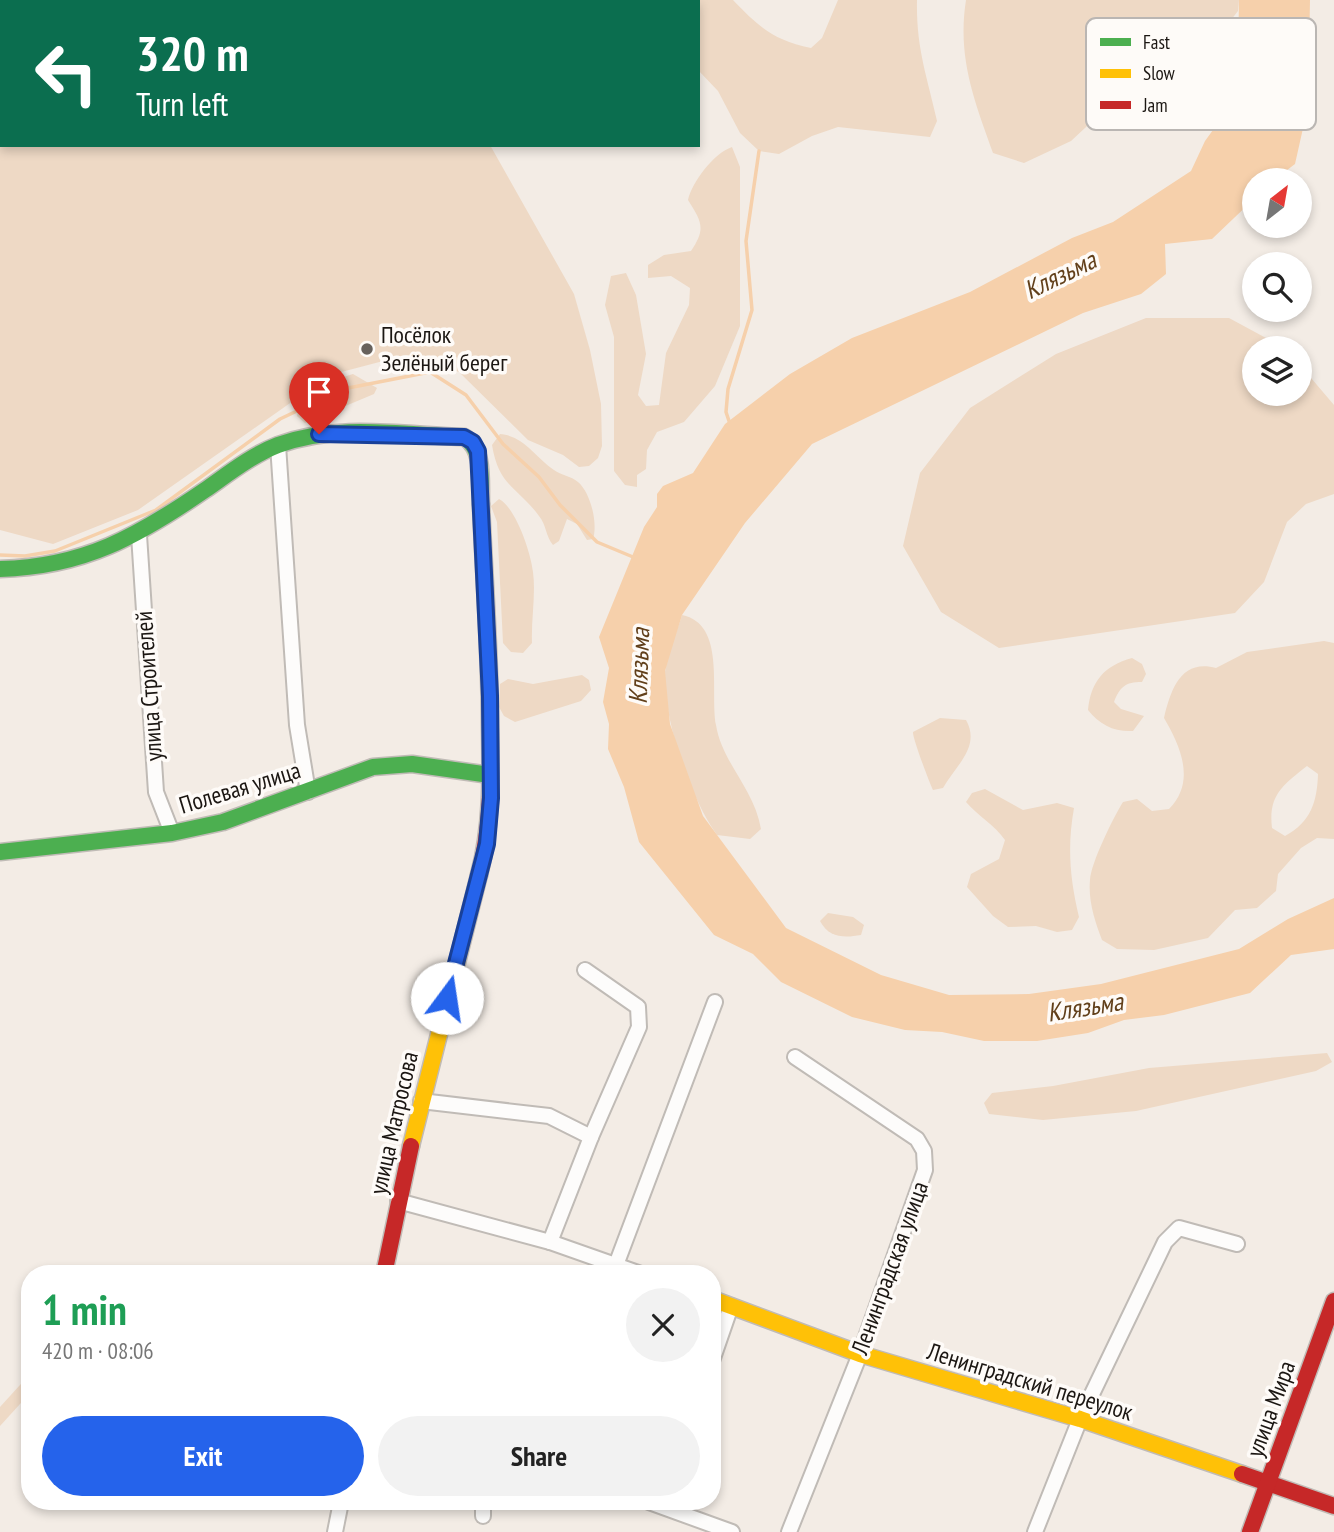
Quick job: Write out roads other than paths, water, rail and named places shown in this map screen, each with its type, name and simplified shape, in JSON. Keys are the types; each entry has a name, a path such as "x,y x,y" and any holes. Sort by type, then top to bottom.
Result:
{"street":[{"name":"улица Матросова","path":"278,445 319,434 464,437 473,442 478,451 490,684 487,844 421,1101 386,1265"},
{"path":"0,569 49,567 101,554 139,536 253,458 278,445 297,725 308,792"},
{"name":"улица Строителей","path":"139,536 156,792 172,833"},
{"name":"Полевая улица","path":"0,852 172,833 223,822 373,767 412,764 490,775"},
{"path":"550,1242 591,1137 639,1027 638,1007 585,970"},
{"path":"398,1201 550,1242 616,1265 715,1002"},
{"name":"Ленинградская улица","path":"789,1532 860,1354 925,1170 924,1151 917,1139 795,1057"},
{"path":"421,1101 548,1116 591,1137"},
{"path":"1035,1532 1080,1419 1164,1242 1179,1228 1237,1244"},
{"name":"улица Мира","path":"1250,1532 1334,1301"},
{"name":"Ленинградский переулок","path":"721,1302 860,1354 1080,1419 1334,1506"},
{"path":"721,1335 731,1306"},
{"path":"335,1532 339,1510"},
{"path":"677,1510 732,1532"}],"water":[{"path":"1239,0 1310,0 1310,18 1239,18"},
{"name":"Клязьма","path":"1213,130 1303,130 1295,164 1290,168 1242,168 1242,210 1212,239 1165,244 1166,274 1141,294 1083,313 812,444 745,523 682,615 665,671 670,724 703,816 786,928 881,975 949,995 1029,994 1101,984 1239,949 1288,919 1334,898 1334,949 1291,955 1250,993 1164,1015 1124,1020 1088,1033 1037,1041 984,1041 942,1032 905,1030 852,1017 781,982 753,954 714,935 639,842 624,787 608,749 609,724 603,702 609,668 599,637 644,527 657,507 657,494 663,486 693,473 725,424 790,374 852,338 970,292 1072,238 1113,222 1191,171"}],"waterway":[{"path":"729,421 726,412 728,389 752,310 746,241 759,151"},
{"path":"0,555 25,556 55,551 156,510 280,419 343,389 430,372 466,395 503,444 539,477 560,505 597,542 633,557"}],"place":[{"name":"Посёлок Зелёный берег","path":"367,349"}]}
